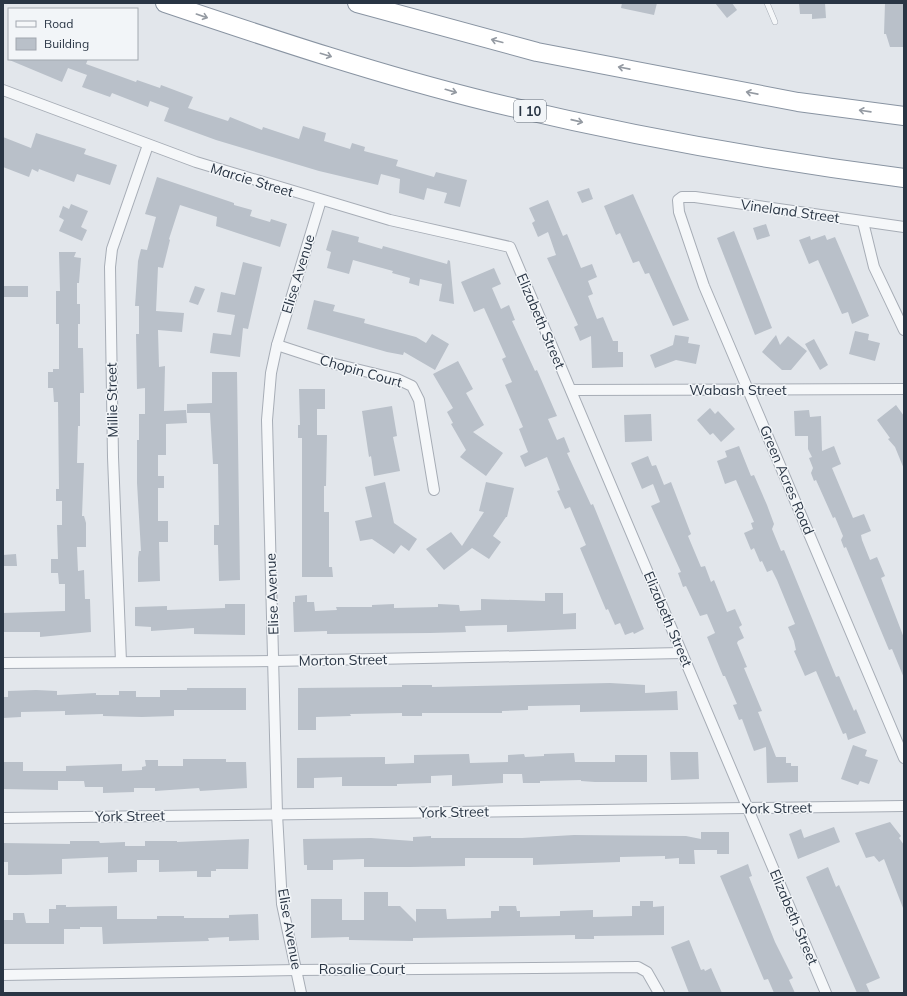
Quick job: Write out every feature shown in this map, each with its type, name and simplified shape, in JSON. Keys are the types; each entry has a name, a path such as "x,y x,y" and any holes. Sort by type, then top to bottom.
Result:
{"highway":[{"name":"I 10","path":"165,3 309,50 490,102 653,138 802,163 904,178"},
{"path":"356,3 537,52 798,102 904,116"}],"street":[{"name":"Marcie Street","path":"3,90 196,162 390,220 508,246"},
{"name":"Millie Street","path":"121,662 113,457 110,267 112,249 148,145"},
{"name":"Vineland Street","path":"678,200 682,197 695,196 904,227"},
{"name":"Elise Avenue","path":"301,993 282,904 277,814 268,420 271,373 277,345 320,200"},
{"name":"Green Acres Road","path":"678,200 679,212 704,286 904,758"},
{"path":"863,222 874,267 904,330"},
{"name":"Elizabeth Street","path":"508,246 571,390 826,993"},
{"name":"Chopin Court","path":"277,345 335,364 397,379 412,386 419,400 434,490"},
{"name":"Wabash Street","path":"571,390 904,389"},
{"name":"Morton Street","path":"3,663 274,661 682,654"},
{"name":"York Street","path":"3,818 904,806"},
{"name":"Rosalie Court","path":"3,975 297,970 638,967 647,972 659,993"}],"lane":[{"path":"767,3 775,22"}],"building":[{"path":"622,3 657,3 654,15 621,8"},
{"path":"715,3 732,3 737,10 727,18"},
{"path":"799,3 825,3 826,18 812,19 812,14 800,14"},
{"path":"885,3 904,3 904,47 890,47 886,34 884,34"},
{"path":"9,60 88,60 86,64 136,82 137,80 160,88 161,85 193,97 188,108 228,121 230,117 262,130 263,127 299,139 303,126 326,133 324,141 350,149 352,143 365,147 364,151 398,160 396,166 434,177 436,172 467,180 460,207 444,203 447,193 427,188 424,200 399,193 400,179 381,174 378,185 319,171 216,140 164,121 169,108 150,101 148,107 112,93 110,97 82,87 87,75 68,68 62,82"},
{"path":"36,133 86,149 84,154 117,165 110,185 77,174 74,182 39,169 38,172 32,169 29,177 3,167 3,137 31,148"},
{"path":"157,177 252,210 250,216 270,222 271,219 287,224 280,247 216,226 217,217 180,205 169,239 163,268 158,267 156,311 184,313 182,332 158,330 159,367 165,366 164,411 186,410 187,423 166,424 166,455 158,455 158,476 164,476 164,488 158,488 158,521 168,521 168,542 159,542 160,581 138,582 138,558 139,551 141,551 137,483 137,440 139,440 139,414 145,414 145,388 137,389 136,334 139,334 139,306 135,306 138,261 141,249 147,250 156,217 145,214"},
{"path":"589,188 593,199 582,203 577,192"},
{"path":"633,194 689,320 673,326 649,273 645,274 639,261 633,263 620,233 616,235 604,206"},
{"path":"548,200 563,236 567,234 581,268 592,264 597,277 588,281 593,294 588,296 597,319 603,317 613,341 618,341 618,352 623,352 623,367 592,368 591,336 580,341 574,327 578,325 547,258 556,255 548,232 538,237 532,223 535,221 529,208"},
{"path":"71,204 88,211 81,227 87,230 82,241 59,231 64,220 59,217 63,206 69,209"},
{"path":"766,224 770,236 757,240 753,228"},
{"path":"332,230 359,237 358,242 382,249 383,246 447,264 448,260 450,261 454,304 439,301 442,284 420,279 419,286 409,283 410,278 392,273 393,271 353,260 349,274 327,268 331,252 326,250"},
{"path":"734,231 772,328 755,335 717,238"},
{"path":"825,235 827,240 835,237 869,316 852,324 848,312 842,314 818,260 809,264 799,240 810,236 811,240"},
{"path":"59,252 76,252 74,257 81,258 79,283 77,283 77,304 80,304 78,348 83,348 84,393 80,393 80,426 78,426 77,463 84,463 82,516 84,516 86,523 86,547 77,547 78,571 84,570 85,599 90,599 91,632 40,637 40,632 3,632 3,613 65,611 65,584 59,584 58,573 51,573 51,559 58,559 57,525 62,525 62,501 56,501 56,489 59,489 58,402 54,402 53,388 48,388 48,372 53,372 53,369 59,369 59,324 56,324 56,291 60,291"},
{"path":"243,262 262,267 248,329 243,328 240,357 210,353 213,333 231,335 235,315 217,312 221,292 235,295"},
{"path":"494,268 501,284 492,288 501,309 509,305 515,320 512,321 535,371 537,370 557,416 548,419 557,440 564,437 570,452 567,453 591,505 593,504 644,629 634,634 633,632 625,635 620,623 615,625 608,609 606,610 580,548 586,545 570,507 565,509 557,491 560,490 547,457 525,467 520,456 528,452 519,429 523,427 505,385 512,382 502,359 506,357 484,308 474,312 461,282"},
{"path":"3,286 28,286 28,297 3,297"},
{"path":"195,286 205,289 198,305 189,302"},
{"path":"314,300 335,305 333,311 365,319 364,323 416,337 426,343 432,334 449,344 435,370 404,352 403,355 387,352 307,329"},
{"path":"855,331 869,334 868,340 880,343 875,361 849,354"},
{"path":"675,335 689,337 688,343 700,345 696,364 676,360 655,368 650,355 673,345"},
{"path":"776,335 780,345 788,336 807,351 791,370 782,370 762,352"},
{"path":"814,339 828,365 820,370 805,344"},
{"path":"458,361 473,389 466,393 484,425 473,432 503,453 486,476 460,457 466,450 451,424 453,423 447,412 453,408 433,374"},
{"path":"212,372 237,372 240,580 219,581 218,545 214,545 214,525 219,525 218,464 213,464 210,413 187,413 187,404 212,403"},
{"path":"299,389 325,389 325,409 317,409 317,435 327,435 324,512 329,512 329,567 332,567 333,577 302,577 302,438 298,438 298,425 300,425"},
{"path":"896,405 904,416 904,469 895,447 888,439 890,438 877,420"},
{"path":"392,406 397,436 393,437 400,471 374,476 371,456 369,457 362,411"},
{"path":"710,408 715,414 718,411 735,429 721,442 713,433 710,435 697,420"},
{"path":"809,410 810,417 821,416 822,451 834,446 841,464 832,468 853,518 864,514 871,531 861,535 862,540 870,560 877,557 885,576 881,578 904,638 904,678 892,649 889,650 846,547 844,548 841,540 843,536 835,517 833,518 816,480 814,481 811,473 813,468 809,458 812,457 808,449 808,436 795,436 794,411"},
{"path":"651,414 652,441 625,442 624,415"},
{"path":"739,446 751,476 754,475 767,505 774,524 772,529 781,551 784,550 836,677 839,676 854,711 856,709 866,733 848,740 846,733 843,734 816,671 805,676 794,651 796,650 794,641 788,627 795,624 777,580 772,570 767,572 762,561 760,562 754,548 751,550 744,533 753,529 751,523 754,522 736,480 725,484 717,461 727,457 725,451"},
{"path":"648,456 652,466 656,465 664,485 671,482 691,534 688,536 701,567 705,566 711,582 714,580 727,612 735,609 742,625 739,627 744,638 737,643 747,667 744,668 762,711 758,712 776,757 786,757 786,763 791,763 791,766 798,766 798,782 767,783 766,747 754,751 742,719 739,720 733,705 737,704 725,676 723,676 707,637 715,633 707,614 700,616 686,586 683,587 678,573 681,572 651,506 660,502 653,484 642,489 631,463"},
{"path":"385,482 394,523 417,539 409,551 401,545 394,554 372,539 360,541 355,521 372,517 365,487"},
{"path":"486,482 514,488 507,517 493,536 501,542 489,559 472,548 444,570 426,549 451,532 462,546 484,512 479,511"},
{"path":"16,554 17,566 3,566 3,555"},
{"path":"545,593 563,593 563,614 576,613 576,629 507,632 507,625 465,626 466,632 327,634 327,631 294,632 293,602 295,602 295,596 307,595 307,602 314,602 315,611 337,610 336,607 372,607 372,605 394,604 394,608 438,607 438,604 459,605 460,611 481,610 481,599 545,601"},
{"path":"225,604 245,604 245,635 194,634 194,628 151,631 151,627 135,626 135,607 167,606 167,610 225,608"},
{"path":"610,683 645,685 645,693 677,691 678,710 580,712 580,705 528,706 528,710 502,711 502,713 422,713 422,716 402,716 402,713 350,714 351,716 316,717 316,730 298,730 298,688 402,687 402,685 432,685 432,687"},
{"path":"187,688 246,688 246,710 174,710 174,716 142,717 103,716 103,714 65,715 65,711 21,712 21,717 3,718 3,697 8,697 8,691 57,691 57,695 96,693 96,695 119,695 119,691 136,691 136,697 160,697 160,690 187,690"},
{"path":"853,745 867,750 865,756 878,760 869,784 860,781 858,785 841,779"},
{"path":"670,752 698,752 699,779 671,780"},
{"path":"574,753 575,762 615,762 615,755 647,755 647,782 595,782 581,780 523,783 522,774 503,774 503,783 452,786 452,775 431,776 431,783 397,784 397,786 342,786 342,777 314,778 314,788 297,788 297,758 385,757 385,764 414,763 414,755 469,754 470,763 508,762 508,755 524,754 525,757 544,756 544,754"},
{"path":"183,759 226,759 226,762 246,762 247,788 200,791 199,788 155,791 155,788 134,788 134,792 103,793 103,787 85,787 84,781 58,781 58,790 3,789 3,762 23,762 23,771 66,771 66,766 122,764 122,771 142,770 142,767 146,766 145,760 158,760 158,766 183,766"},
{"path":"890,822 901,836 899,838 904,845 903,908 884,859 879,862 874,856 866,858 855,833"},
{"path":"834,827 840,842 798,859 789,834 801,829 804,838"},
{"path":"701,832 729,832 729,854 717,854 717,850 694,850 695,864 679,864 679,858 665,859 665,856 620,857 620,862 533,865 533,858 465,858 465,866 410,867 364,867 364,859 333,860 333,870 307,870 307,865 304,865 303,839 371,838 413,841 413,837 431,836 431,838 522,838 574,835 686,836 701,839"},
{"path":"249,839 248,869 216,869 216,871 211,871 211,877 197,877 197,871 159,872 159,860 137,860 137,872 108,873 108,857 62,859 62,874 26,875 8,875 8,862 3,862 3,843 70,844 70,841 99,841 100,843 125,842 125,846 145,846 145,841 177,842"},
{"path":"748,864 752,876 749,877 775,942 793,978 789,980 795,993 774,993 768,979 764,980 720,876"},
{"path":"828,867 836,887 839,885 880,978 866,984 870,993 857,993 806,877"},
{"path":"364,892 388,892 388,906 400,906 416,922 416,909 446,909 447,919 491,918 491,911 499,911 499,906 516,906 517,911 520,911 520,917 560,916 560,911 593,910 593,917 632,916 632,906 640,906 640,901 653,901 653,907 664,906 664,935 594,936 594,939 575,939 575,935 413,938 413,941 349,940 349,937 311,938 311,899 342,899 342,920 364,920"},
{"path":"56,905 66,905 66,907 117,906 117,919 157,919 157,916 184,916 184,918 229,918 229,915 258,914 259,940 229,941 229,937 208,938 209,941 103,944 102,927 80,927 80,929 64,929 64,944 3,944 3,920 13,920 13,913 24,913 26,923 49,923 49,909 56,909"},
{"path":"689,940 701,970 704,969 705,971 711,968 722,993 689,993 671,947"}]}
